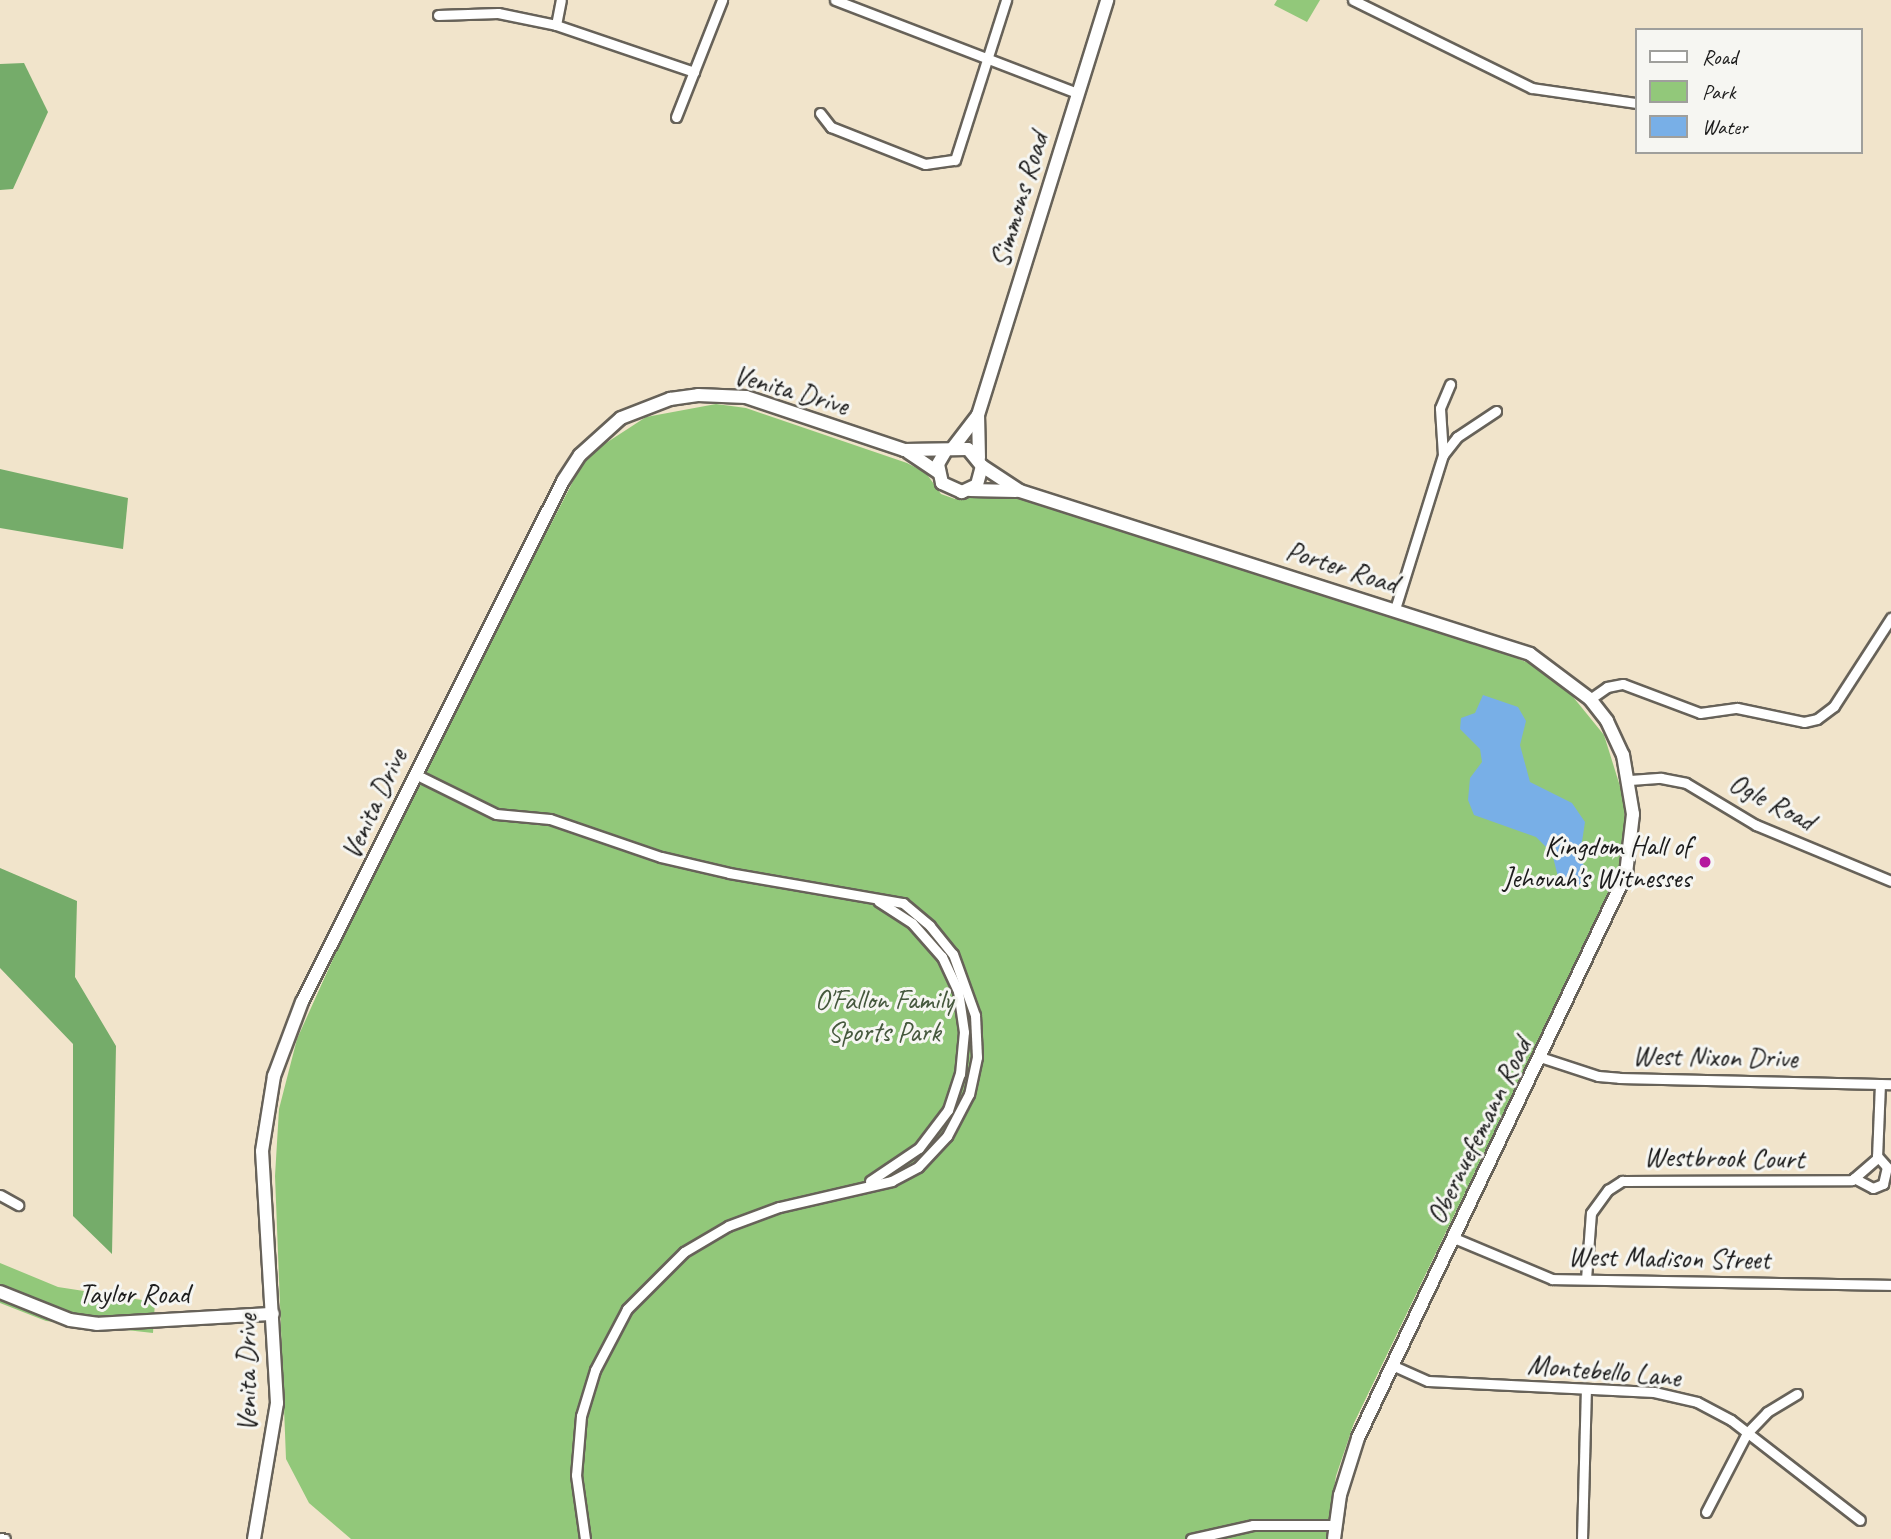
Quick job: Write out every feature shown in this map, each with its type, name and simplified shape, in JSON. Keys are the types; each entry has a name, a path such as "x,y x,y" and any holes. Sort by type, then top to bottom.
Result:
{"street":[{"path":"555,25 561,0"},
{"path":"676,117 722,0"},
{"path":"835,0 1077,93"},
{"path":"820,113 831,127 925,164 942,165 955,160 1006,0"},
{"name":"Simmons Road","path":"981,462 978,415 1107,0"},
{"path":"1353,0 1532,88 1636,103"},
{"path":"438,15 498,13 555,25 694,72"},
{"path":"1395,609 1443,455 1440,408 1450,384"},
{"name":"Venita Drive","path":"254,1539 277,1403 262,1152 274,1076 302,1002 563,481 580,455 621,418 670,399 722,394 746,397 904,450 937,472"},
{"path":"1443,455 1457,438 1496,411"},
{"name":"Simmons Road","path":"949,450 978,415"},
{"path":"968,449 981,462 980,479 970,490 948,488 937,472 949,450 968,449"},
{"name":"Venita Drive","path":"904,450 949,450"},
{"name":"Porter Road","path":"981,462 1020,491"},
{"name":"Porter Road","path":"970,490 1020,491 1530,654 1590,699 1616,739"},
{"path":"1590,699 1607,687 1623,684 1700,713 1737,708 1804,722 1817,719 1834,706 1891,618"},
{"name":"Obernuefemann Road","path":"1334,1532 1354,1447 1626,874 1632,845 1630,780 1616,739"},
{"path":"415,774 496,814 550,819 688,863 903,903 930,926 953,954 970,992 977,1057 963,1108 938,1147 918,1167 892,1181 858,1186 752,1216 706,1237 664,1268 627,1309 594,1370 581,1416 576,1475 585,1539"},
{"name":"Ogle Road","path":"1630,780 1661,778 1686,783 1756,825 1891,881"},
{"name":"West Nixon Drive","path":"1540,1057 1598,1076 1619,1078 1891,1084"},
{"name":"Westbrook Court","path":"1586,1279 1591,1213 1608,1190 1622,1181 1639,1178 1834,1183 1854,1178 1873,1188 1883,1184 1887,1167 1877,1156 1880,1084"},
{"path":"1854,1178 1877,1156"},
{"path":"0,1195 18,1205"},
{"name":"West Madison Street","path":"1454,1238 1540,1277 1891,1284"},
{"name":"Taylor Road","path":"0,1292 70,1320 97,1324 273,1314"},
{"name":"Montebello Lane","path":"1394,1366 1428,1381 1654,1392 1697,1402 1747,1433 1860,1520"},
{"path":"1581,1539 1586,1390"},
{"path":"1706,1512 1747,1433 1767,1412 1797,1394"},
{"path":"1191,1539 1253,1525 1334,1532"},
{"path":"0,1538 5,1539"}],"green space":[{"path":"1277,0 1320,0 1307,22 1274,5"},
{"path":"24,63 48,112 13,189 0,190 0,64"},
{"name":"O'Fallon Family Sports Park","path":"716,404 746,408 907,463 926,473 941,494 955,499 984,492 1005,493 1495,649 1531,664 1565,687 1604,735 1624,799 1625,831 1617,877 1354,1423 1336,1476 1326,1539 351,1539 309,1503 286,1459 275,1176 279,1109 297,1039 373,870 586,456 646,417"},
{"path":"0,469 128,498 123,549 0,528"},
{"path":"0,868 77,901 75,977 116,1046 112,1254 73,1216 73,1044 0,968"},
{"path":"0,1263 58,1287 155,1302 153,1333 46,1321 0,1303"}],"water":[{"path":"1483,695 1518,707 1526,721 1520,745 1530,782 1572,803 1585,822 1580,855 1587,875 1581,885 1568,888 1558,877 1552,853 1536,837 1474,815 1468,800 1470,778 1482,762 1480,749 1460,729 1461,718 1475,713"}],"place":[{"name":"Kingdom Hall of Jehovah's Witnesses","path":"1705,862"}]}
